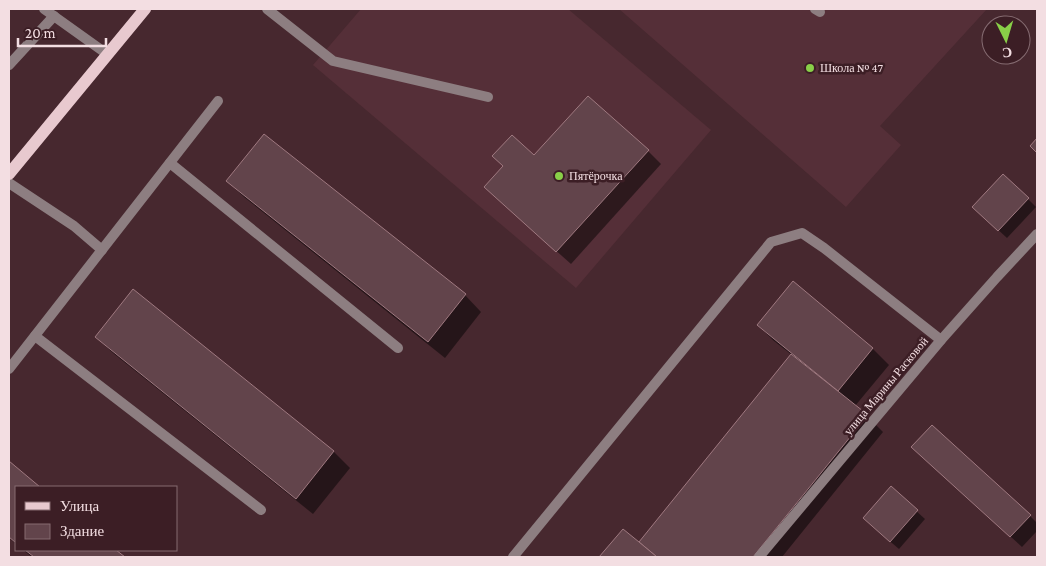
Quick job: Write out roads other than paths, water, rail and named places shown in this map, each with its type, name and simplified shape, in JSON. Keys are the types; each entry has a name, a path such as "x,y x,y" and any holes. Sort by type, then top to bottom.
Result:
{"main road":[{"path":"9,174 145,9"}],"street":[{"path":"44,9 107,54"},
{"path":"267,9 333,61 488,97"},
{"path":"9,65 54,16"},
{"path":"9,370 218,101"},
{"path":"170,163 398,348"},
{"path":"9,183 74,226 102,250"},
{"path":"513,557 771,242 802,233 824,248 941,340"},
{"name":"улица Марины Расковой","path":"759,557 941,340 1037,234"},
{"path":"35,336 261,510"}],"place":[{"name":"Школа № 47","path":"810,68"},
{"name":"Пятёрочка","path":"559,176"}]}
